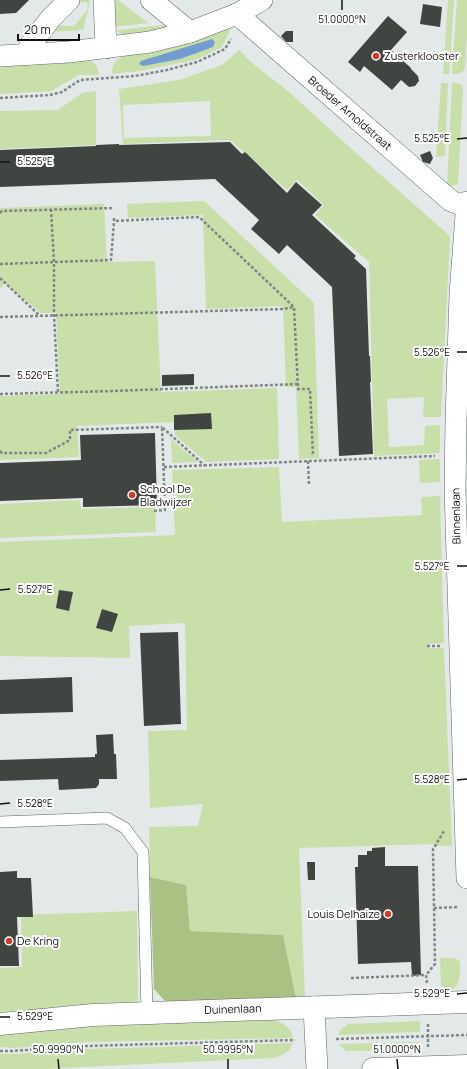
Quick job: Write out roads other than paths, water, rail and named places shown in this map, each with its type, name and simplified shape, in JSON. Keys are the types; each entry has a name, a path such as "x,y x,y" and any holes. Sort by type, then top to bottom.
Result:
{"street":[{"path":"31,54 30,45 51,18 69,0"},
{"path":"104,0 106,48"},
{"path":"150,0 190,32"},
{"path":"0,56 69,52 150,42 190,32 237,14 262,0"},
{"name":"Broeder Arnoldstraat","path":"237,14 451,201 467,207"},
{"name":"Binnenlaan","path":"467,202 460,294 455,489 467,878"},
{"name":"Duinenlaan","path":"0,1024 93,1014 467,1002"},
{"path":"314,1007 317,1069"},
{"path":"373,1069 467,1066"}],"lane":[{"path":"0,822 107,818 124,828 143,852 147,1012"}],"water":[{"path":"212,39 215,42 213,47 180,59 143,66 139,64 141,61"}],"place":[{"name":"Zusterklooster","path":"376,56"},
{"name":"School De Bladwijzer","path":"132,495"},
{"name":"Louis Delhaize","path":"388,914"},
{"name":"De Kring","path":"9,941"}]}
